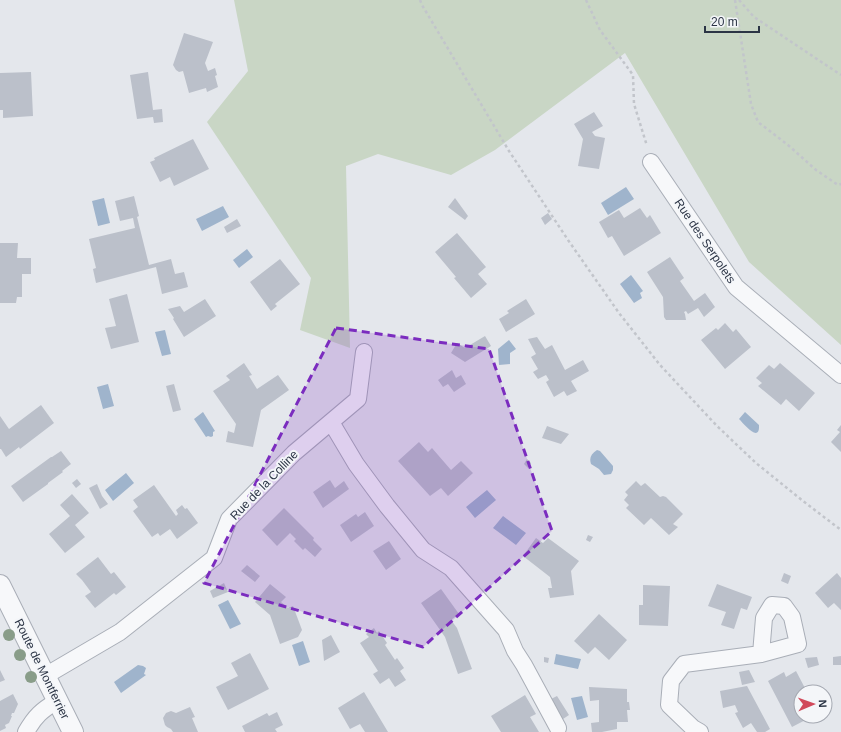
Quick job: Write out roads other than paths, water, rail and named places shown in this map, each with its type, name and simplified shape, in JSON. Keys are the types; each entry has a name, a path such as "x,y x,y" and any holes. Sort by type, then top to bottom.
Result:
{"street":[{"name":"Rue des Serpolets","path":"651,162 736,287 841,375"},
{"name":"Rue de la Colline","path":"46,676 120,632 214,558 229,519 294,453 358,400 364,352"},
{"path":"331,422 356,464 386,506 423,550 451,568 506,630 515,651 558,728"},
{"name":"Route de Montferrier","path":"0,585 73,732"},
{"path":"700,732 693,728 669,705 671,681 684,664 761,654"},
{"path":"26,732 33,720 48,706 57,701"}],"water":[{"path":"626,187 634,199 608,215 601,203"},
{"path":"104,198 110,223 98,226 92,201"},
{"path":"223,206 229,217 202,231 196,219"},
{"path":"247,249 253,257 239,268 233,260"},
{"path":"631,275 643,291 640,293 642,298 634,303 620,284"},
{"path":"165,330 171,354 162,356 155,332"},
{"path":"509,340 516,349 510,353 510,364 499,365 498,349"},
{"path":"108,384 114,406 103,409 97,387"},
{"path":"203,412 215,431 211,437 206,437 194,419"},
{"path":"745,412 759,425 759,430 757,433 751,431 739,419"},
{"path":"597,450 600,451 613,466 611,474 604,475 599,469 591,464 591,456"},
{"path":"126,473 134,483 113,501 105,490"},
{"path":"487,490 496,500 475,518 466,507"},
{"path":"503,516 526,533 516,545 493,528"},
{"path":"228,600 241,624 230,629 218,605"},
{"path":"303,641 310,662 299,666 292,645"},
{"path":"556,654 581,659 578,669 554,664"},
{"path":"138,665 146,668 144,674 146,675 121,693 114,682"},
{"path":"582,696 588,717 577,720 571,698"}]}
